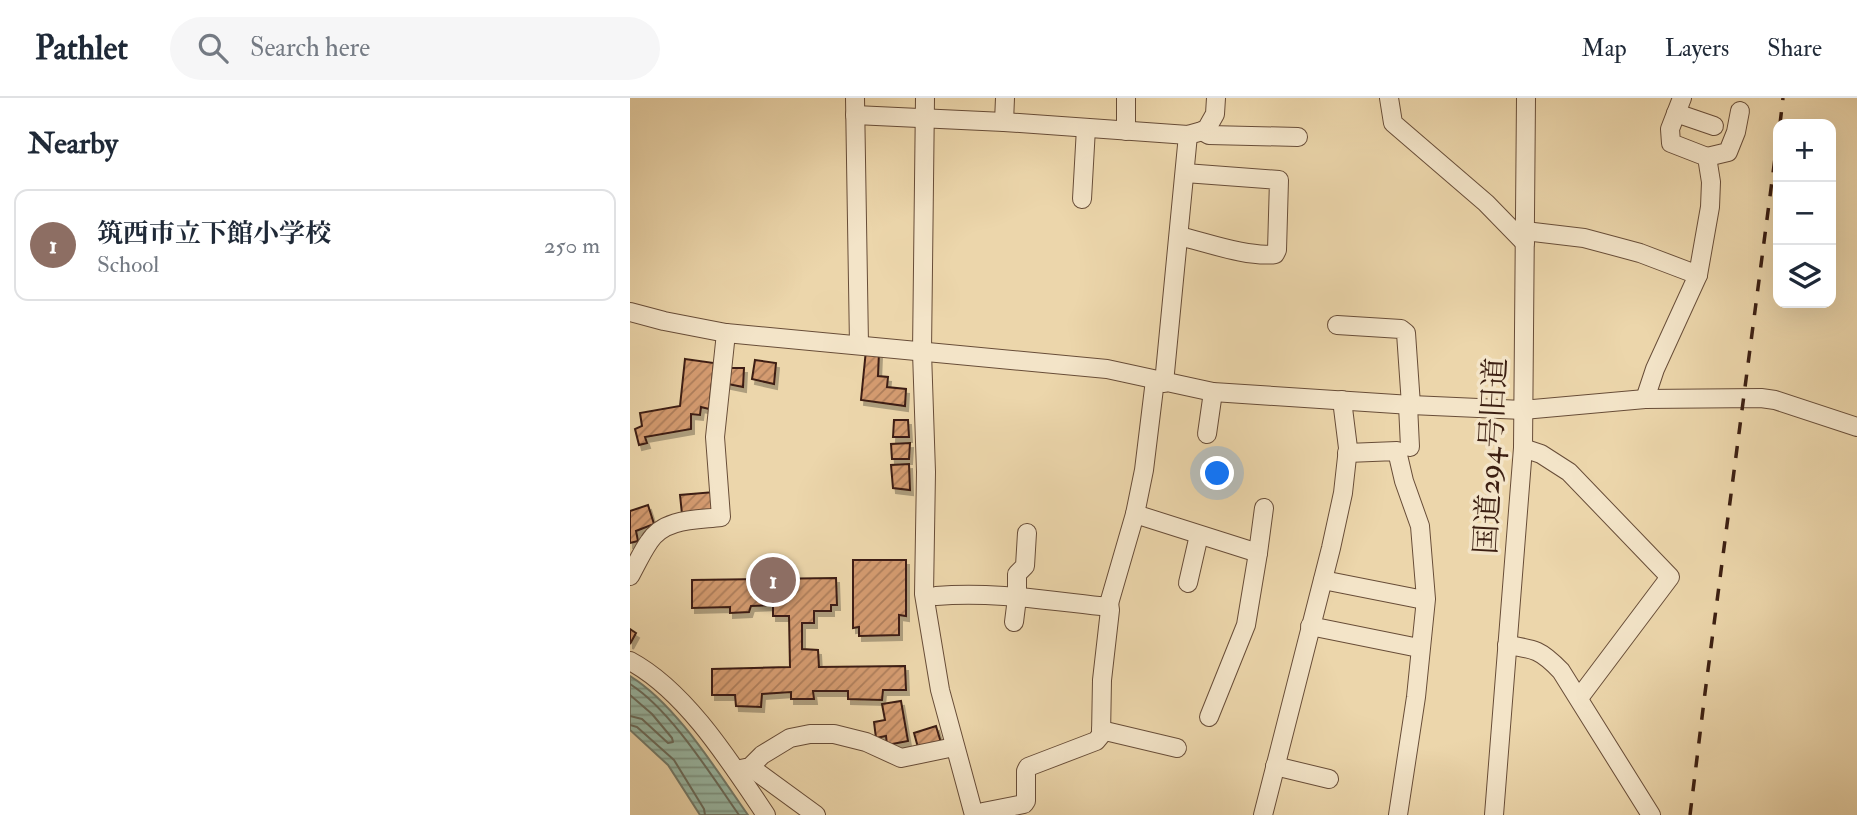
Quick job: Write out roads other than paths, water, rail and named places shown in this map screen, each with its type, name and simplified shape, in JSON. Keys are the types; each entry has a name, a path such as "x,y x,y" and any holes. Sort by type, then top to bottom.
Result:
{"street":[{"path":"925,98 922,352 926,472 923,594 940,690 954,747 979,813 1024,804 1028,767 1096,741 1101,736 1102,680 1109,603"},
{"path":"1004,122 1005,98"},
{"path":"1126,98 1126,131"},
{"path":"1195,133 1206,130 1216,114 1216,98"},
{"path":"1388,98 1393,123 1525,237 1584,238 1640,253 1698,275"},
{"name":"国道294号旧道","path":"1494,815 1523,448 1526,98"},
{"path":"859,345 855,107 924,118 1126,131 1298,137"},
{"path":"1714,126 1676,113 1671,143 1707,157 1728,152 1740,111"},
{"path":"1082,199 1086,128"},
{"path":"936,596 958,594 1108,607 1135,514 1144,470 1180,236 1185,173 1195,133"},
{"path":"1645,399 1655,369 1698,275 1710,207 1711,182 1707,157"},
{"path":"1180,236 1249,253 1269,255 1275,254 1277,250 1279,180 1185,173"},
{"path":"630,312 726,333 1107,369 1213,392 1523,411 1645,399 1774,400 1857,427"},
{"path":"1337,325 1401,329 1406,333 1410,447"},
{"path":"630,576 650,540 662,528 679,522 721,517 715,437 726,333"},
{"path":"1207,434 1213,392"},
{"path":"1263,815 1343,493 1348,453 1342,400"},
{"path":"1523,448 1541,454 1569,471 1670,578 1578,698"},
{"path":"1348,453 1397,451 1404,481 1420,526 1426,599 1416,697 1398,815"},
{"path":"1209,717 1246,625 1264,509"},
{"path":"1135,514 1258,553"},
{"path":"1014,622 1017,574 1025,566 1027,533"},
{"path":"1188,583 1199,535"},
{"path":"1322,580 1419,599"},
{"path":"1310,626 1414,647"},
{"path":"1507,645 1532,648 1547,656 1561,671 1651,815"},
{"path":"630,662 643,668 684,703 743,769 766,815"},
{"path":"1101,730 1177,748"},
{"path":"743,769 790,738 810,734 834,734 866,741 901,758 954,747"},
{"path":"1275,766 1329,779"},
{"path":"743,769 816,815"}],"water":[{"path":"630,676 647,688 680,721 748,815 700,815 668,765 630,730"}],"railway":[{"path":"1781,119 1783,98"},
{"path":"1690,815 1773,173"}],"place":[{"name":"筑西市立下館小学校","path":"773,580"}]}
